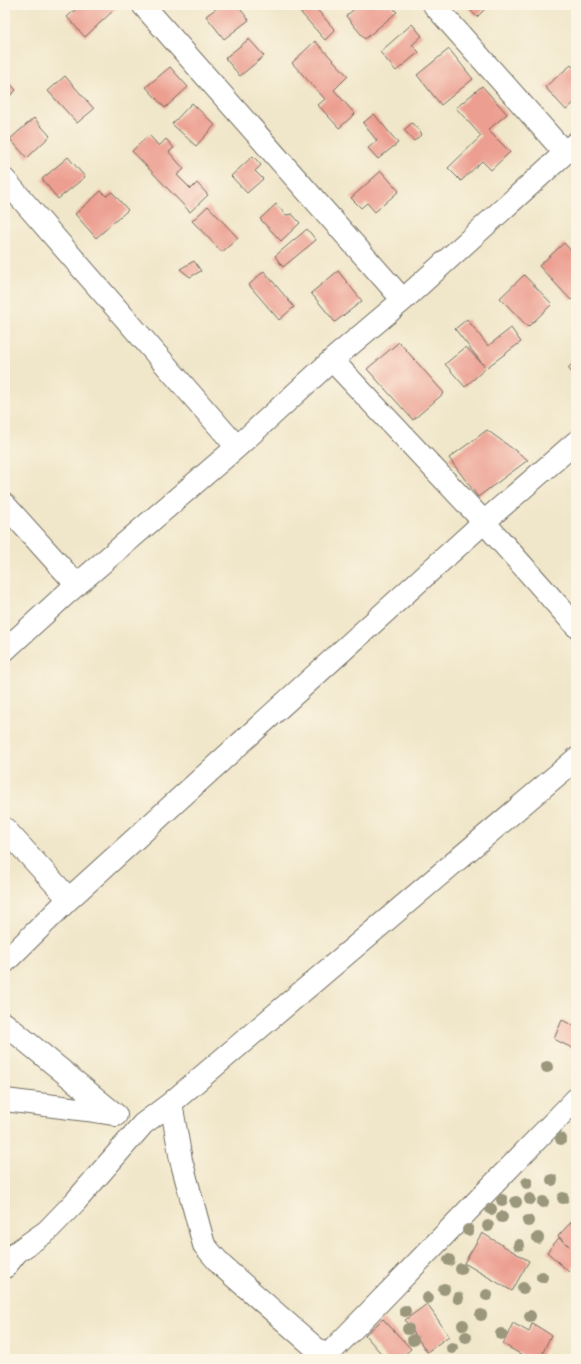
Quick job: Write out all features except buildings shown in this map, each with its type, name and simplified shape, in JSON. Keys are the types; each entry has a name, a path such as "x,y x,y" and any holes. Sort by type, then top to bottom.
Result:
{"street":[{"path":"143,5 403,300"},
{"path":"5,650 77,585 237,447 332,360 403,300 570,148 434,5"},
{"path":"5,180 237,447"},
{"path":"332,360 484,522 576,626"},
{"path":"5,962 69,899 484,522 576,442"},
{"path":"5,505 77,585"},
{"path":"5,1267 17,1252 47,1231 75,1202 142,1124 171,1103 576,759"},
{"path":"5,829 69,899"},
{"path":"5,1024 116,1115"},
{"path":"171,1103 181,1160 204,1245 222,1266 326,1358 576,1099"},
{"path":"5,1100 116,1115 142,1124"}]}
